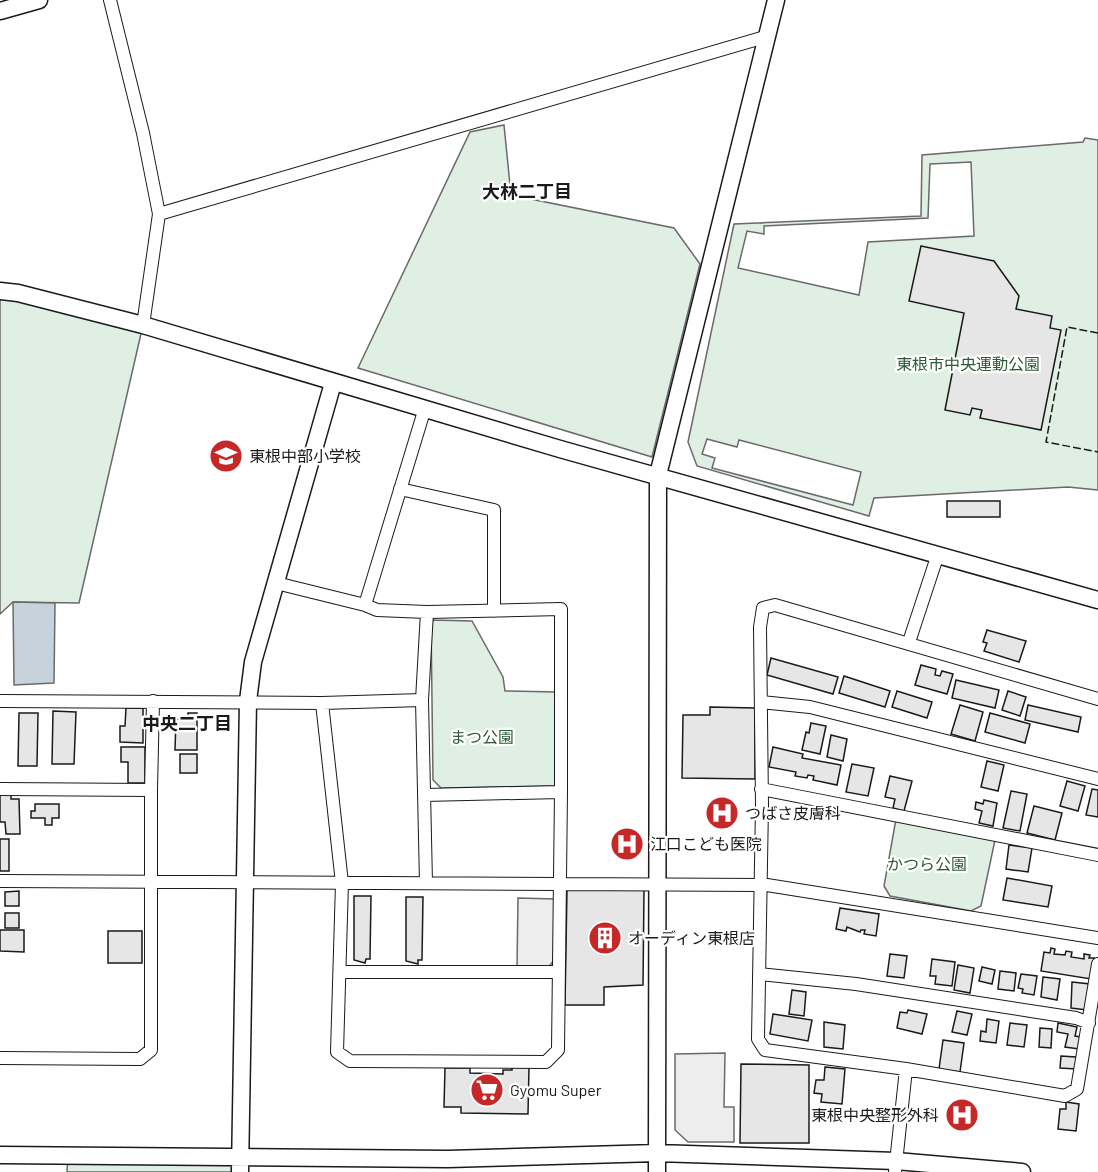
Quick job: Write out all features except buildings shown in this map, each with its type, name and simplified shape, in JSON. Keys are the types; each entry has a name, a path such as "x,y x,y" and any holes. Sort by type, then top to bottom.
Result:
{"street":[{"path":"0,11 39,0"},
{"path":"110,0 143,133 159,213 143,325"},
{"path":"657,1172 658,475 776,0"},
{"path":"159,213 768,36"},
{"path":"0,291 38,298 143,325 333,382 1098,600"},
{"path":"240,1165 248,701 253,662 333,382"},
{"path":"365,605 425,408"},
{"path":"400,489 494,510 494,611"},
{"path":"909,642 938,554"},
{"path":"276,583 377,610 427,612 561,609 558,1050 546,1062 350,1061 337,1052 342,883 322,703"},
{"path":"1098,699 909,642 775,605 763,608 760,627 758,1039 765,1050 906,1069 1065,1096 1077,1089 1098,964"},
{"path":"426,883 422,700 427,612"},
{"path":"0,701 322,703 422,700"},
{"path":"0,1058 140,1059 151,1050 153,701"},
{"path":"761,702 810,707 1098,779"},
{"path":"0,789 151,790"},
{"path":"761,789 1098,855"},
{"path":"424,795 561,792"},
{"path":"0,881 759,885 1098,938"},
{"path":"340,972 559,972"},
{"path":"760,974 856,984 1076,1018 1089,1023"},
{"path":"896,1167 906,1069"},
{"path":"0,1155 240,1165 448,1165 657,1153 1022,1172"}],"green space":[{"path":"504,125 511,195 674,228 700,264 652,457 358,368 470,132"},
{"name":"東根市中央運動公園","path":"1085,138 1098,140 1098,490 1068,487 874,498 869,516 697,466 688,442 734,224 921,216 922,155 1083,142","holes":["971,162 974,236 868,242 859,295 738,268 747,231 764,234 764,226 928,218 930,164","707,439 737,447 739,440 861,472 853,505 712,468 715,458 702,454"]},
{"path":"0,291 143,325 79,603 13,602 0,614"},
{"name":"まつ公園","path":"431,620 472,621 503,677 505,691 557,692 557,786 441,788 433,780"},
{"name":"かつら公園","path":"896,819 995,840 981,906 971,911 890,896 884,886"},
{"path":"68,1156 240,1158 240,1172 67,1172"}],"shaded area":[{"path":"13,602 55,603 54,683 14,685"},
{"path":"518,898 555,899 554,960 548,968 517,967"},
{"path":"725,1053 724,1107 734,1107 734,1142 688,1142 675,1130 675,1054"}],"fence":[{"path":"1098,333 1067,327 1046,442 1098,452"}],"place":[{"name":"東根中部小学校","path":"226,456"},
{"name":"つばさ皮膚科","path":"722,813"},
{"name":"江口こども医院","path":"627,844"},
{"name":"オーディン東根店","path":"605,938"},
{"name":"Gyomu Super","path":"487,1090"},
{"name":"東根中央整形外科","path":"962,1115"}],"district":[{"name":"大林二丁目","path":"527,192"},
{"name":"中央二丁目","path":"187,724"}]}
